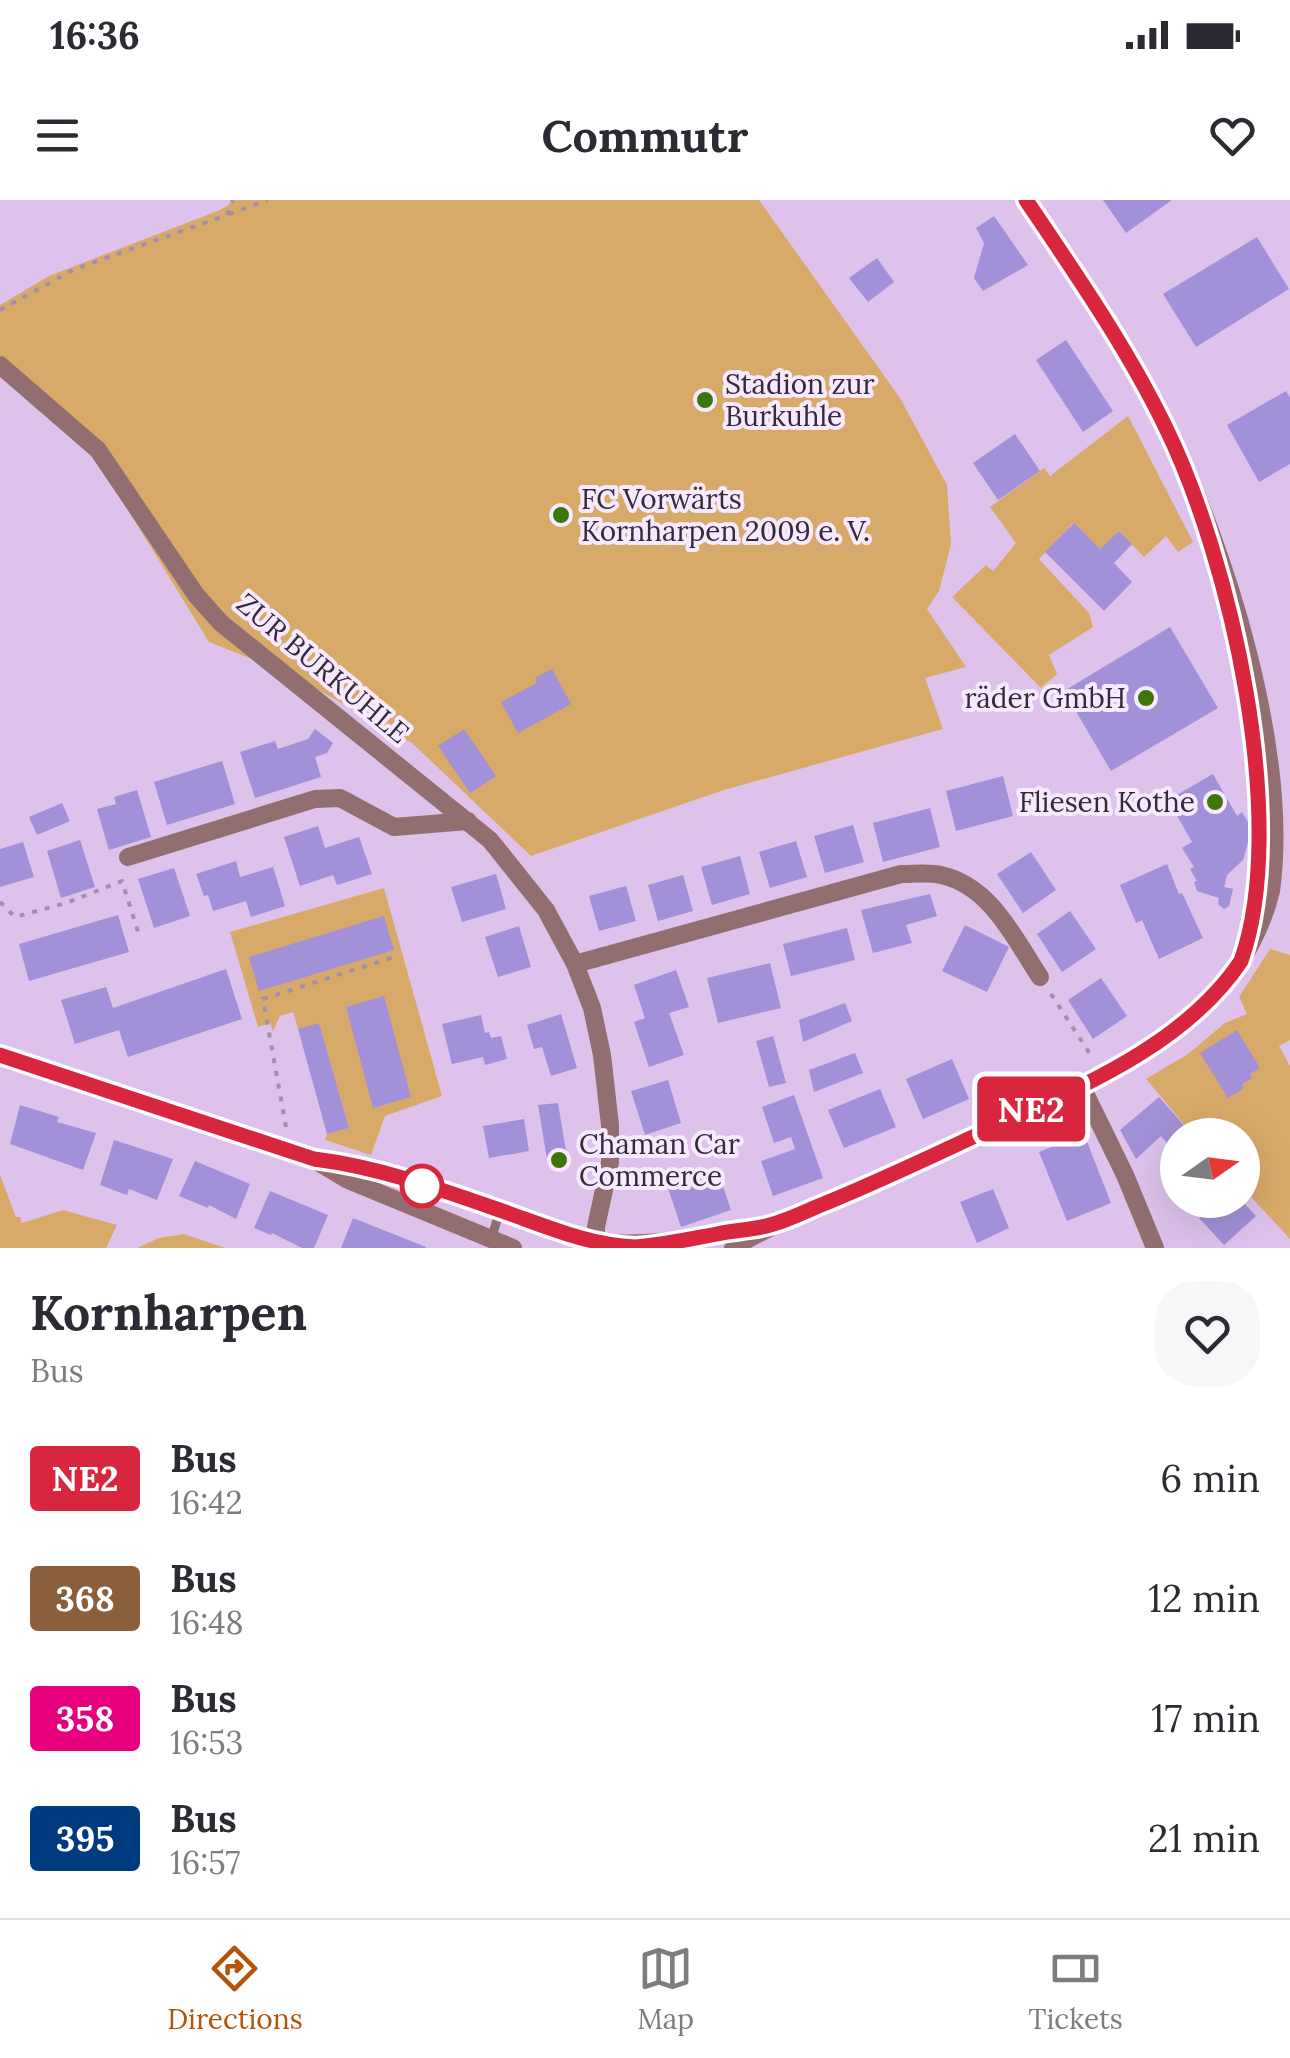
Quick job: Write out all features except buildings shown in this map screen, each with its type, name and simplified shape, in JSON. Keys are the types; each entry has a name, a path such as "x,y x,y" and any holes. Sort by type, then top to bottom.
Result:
{"street":[{"path":"733,1248 770,1225 926,1159 1081,1084 1182,1025 1216,994 1240,962 1259,928 1271,890 1277,798 1262,692 1234,593 1166,426 1125,351 1026,200"},
{"name":"ZUR BURKUHLE","path":"0,366 98,450 196,595 222,623 468,821 509,860 546,910 575,964 592,1008 602,1056 610,1125 608,1178 593,1246"},
{"path":"128,857 315,799 340,798 394,827 468,821"},
{"path":"575,964 901,874 939,874 972,886 996,911 1040,977"},
{"path":"0,1056 291,1152 355,1164 472,1201 593,1246 660,1245 770,1225"},
{"path":"1081,1084 1155,1248"},
{"path":"314,1159 348,1180 513,1248"}],"lane":[{"path":"420,1210 428,1188"},
{"path":"463,1228 472,1201"},
{"path":"490,1239 500,1211"}],"path":[{"path":"228,215 233,200"},
{"path":"0,310 74,270 267,200"},
{"path":"0,902 15,918 122,881 140,938"},
{"path":"291,1152 263,999 397,956"},
{"path":"1040,977 1102,1073"}],"shaded area":[{"name":"FC Vorwärts Kornharpen 2009 e. V.","path":"236,200 759,200 900,398 947,485 951,544 939,591 927,609 966,667 925,678 943,729 724,790 531,856 412,743 294,676 209,642 96,458 0,376 0,305 49,276 220,210"},
{"path":"1128,416 1193,542 1178,552 1166,536 1144,557 1119,531 1100,549 1073,523 1039,559 1089,613 1093,627 1049,655 1057,674 1041,688 952,597 986,565 993,571 1016,543 990,507 1044,468 1050,476"},
{"path":"384,888 442,1096 385,1116 371,1155 325,1140 327,1134 349,1128 319,1024 298,1029 293,1012 280,1016 273,1031 270,1023 258,1027 230,932"},
{"path":"1270,949 1290,955 1290,1040 1279,1046 1290,1066 1290,1239 1260,1206 1260,1118 1179,1118 1146,1079 1188,1054 1225,1023 1247,1014 1239,997"},
{"path":"0,1175 22,1223 63,1210 117,1225 106,1248 0,1248"},
{"path":"184,1234 225,1248 137,1248 159,1238"}],"bus line":[{"name":"NE2","path":"0,1055 314,1159 355,1164 560,1232 635,1247 770,1225 839,1197 1010,1120 1145,1050 1182,1025 1216,994 1240,962 1259,928 1271,890 1277,798 1262,692 1234,593 1166,426 1125,351 1026,200"}],"place":[{"name":"Stadion zur Burkuhle","path":"705,400"},
{"name":"FC Vorwärts Kornharpen 2009 e. V.","path":"561,515"},
{"name":"räder GmbH","path":"1146,698"},
{"name":"Fliesen Kothe","path":"1215,802"},
{"name":"Chaman Car Commerce","path":"559,1160"}]}
